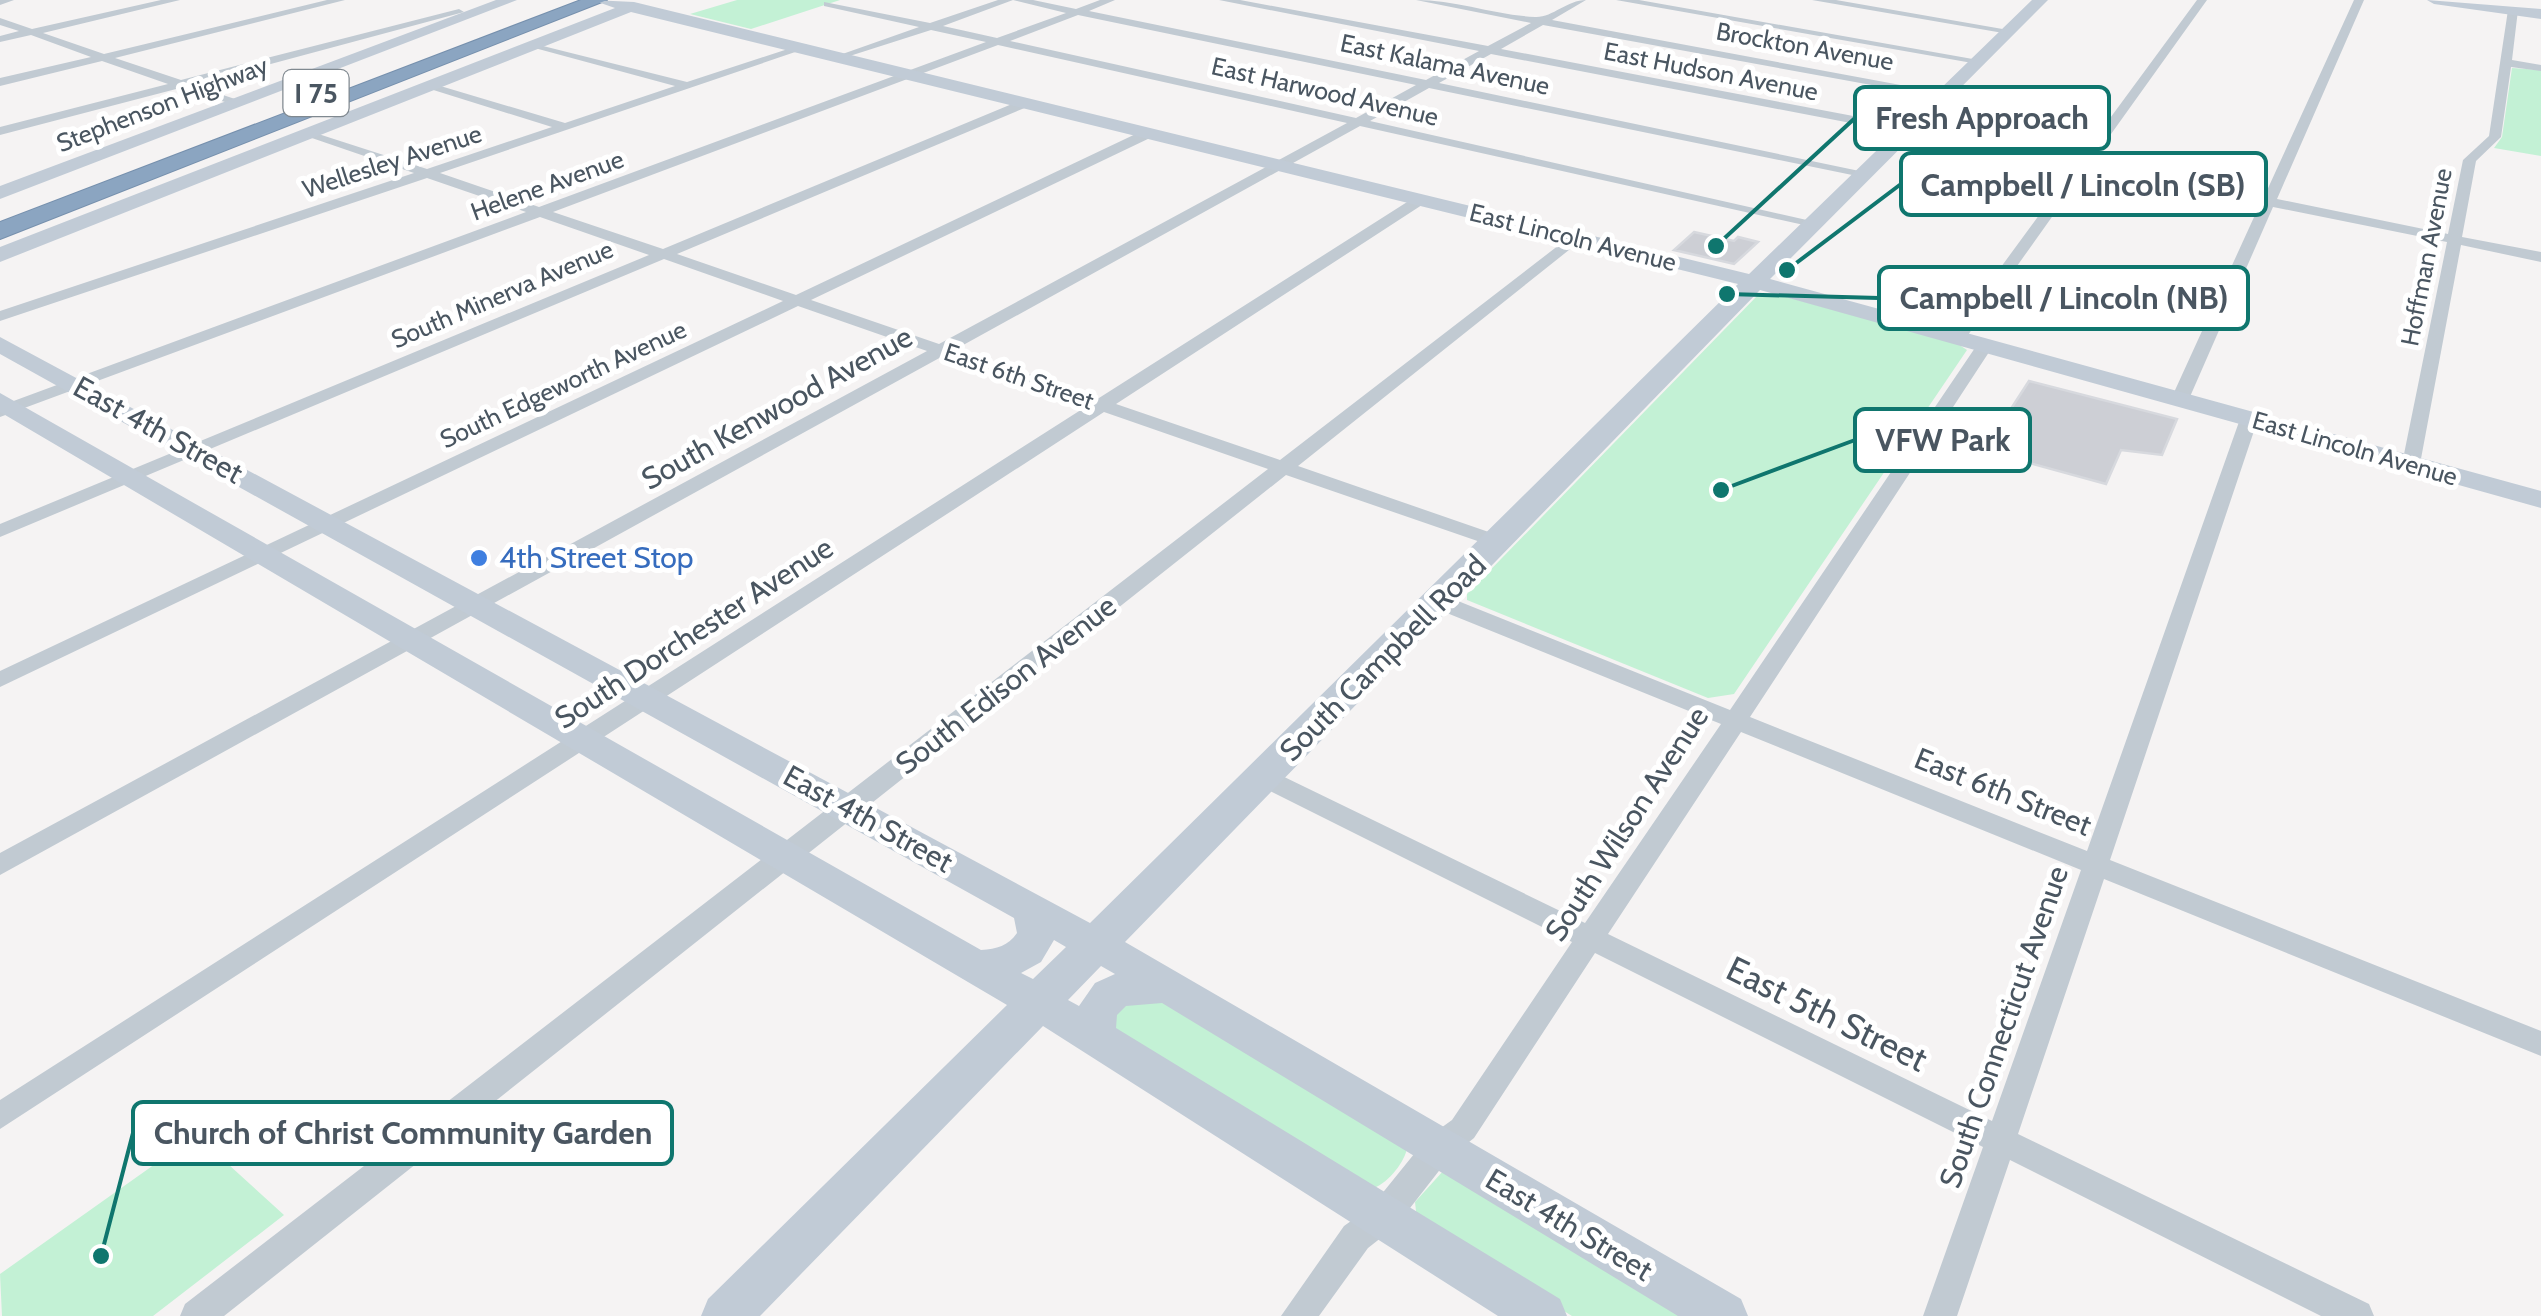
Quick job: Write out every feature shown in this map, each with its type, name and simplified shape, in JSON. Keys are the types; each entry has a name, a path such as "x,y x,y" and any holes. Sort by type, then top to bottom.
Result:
{"highway":[{"name":"I 75","path":"0,210 565,0"},
{"name":"I 75","path":"0,231 266,128 610,3"},
{"path":"0,241 266,128"}],"street":[{"path":"0,2 9,0"},
{"path":"0,39 175,0"},
{"path":"0,82 340,0"},
{"name":"Stephenson Highway","path":"0,193 510,0"},
{"path":"0,255 535,45 610,3 650,0"},
{"path":"838,59 1008,0"},
{"name":"East Kalama Avenue","path":"1018,0 1862,173"},
{"name":"Helene Avenue","path":"4,407 1110,0"},
{"name":"East Hudson Avenue","path":"1224,0 1907,128 2541,257"},
{"name":"Brockton Avenue","path":"1422,0 1943,94"},
{"name":"South Kenwood Avenue","path":"0,865 1581,0"},
{"path":"1621,0 1978,61"},
{"path":"1818,0 2009,31"},
{"name":"South Campbell Road","path":"726,1316 1440,602 1813,222 2041,0"},
{"path":"1957,338 2202,0"},
{"path":"2180,399 2359,0"},
{"path":"2434,0 2541,14"},
{"name":"East Lincoln Avenue","path":"610,3 1755,282 2541,500"},
{"name":"East Harwood Avenue","path":"828,4 1813,222"},
{"name":"Hoffman Avenue","path":"2411,464 2471,156 2495,137 2513,10"},
{"path":"0,131 458,12"},
{"path":"0,21 234,103"},
{"path":"387,31 411,36"},
{"path":"535,45 687,86"},
{"name":"Wellesley Avenue","path":"0,316 798,49"},
{"path":"2506,63 2541,68"},
{"path":"431,86 565,127"},
{"name":"South Minerva Avenue","path":"0,530 1024,104"},
{"name":"East 6th Street","path":"312,133 1498,542"},
{"name":"South Edgeworth Avenue","path":"0,680 1147,134"},
{"name":"South Dorchester Avenue","path":"0,1116 1420,200"},
{"name":"South Edison Avenue","path":"197,1316 1577,238"},
{"name":"East 4th Street","path":"0,344 650,696 1098,945 1723,1316"},
{"name":"South Wilson Avenue","path":"1298,1316 1356,1237 1384,1216 1438,1148 1463,1129 1985,346"},
{"name":"East 4th Street","path":"4,407 131,476 1039,1004 1542,1316"},
{"name":"South Connecticut Avenue","path":"1940,1316 2248,418"},
{"name":"East 6th Street","path":"1440,602 2541,1044"},
{"name":"East 5th Street","path":"1265,778 2357,1316"},
{"path":"970,966 999,966 1026,952 1037,933 1032,910"},
{"path":"1096,1038 1092,1024 1096,1013 1116,990 1170,986"}],"green space":[{"path":"737,0 840,0 751,29 690,14"},
{"path":"2512,68 2541,70 2541,156 2494,148 2502,137"},
{"path":"1773,293 1958,344 1967,350 1734,694 1708,698 1467,600 1467,594 1757,296"},
{"path":"1149,992 1407,1149 1398,1168 1371,1189 1114,1033 1109,1011"},
{"path":"196,1135 284,1215 153,1316 2,1316 0,1274"},
{"path":"1444,1170 1696,1316 1572,1316 1417,1220 1415,1202"}],"building":[{"path":"1694,232 1758,242 1734,264 1674,250"},
{"path":"2029,381 2177,419 2162,455 2121,450 2106,484 1978,449 1998,416 2005,418"}],"place":[{"name":"Fresh Approach","path":"1716,246"},
{"name":"Campbell / Lincoln (SB)","path":"1787,270"},
{"name":"Campbell / Lincoln (NB)","path":"1727,294"},
{"name":"VFW Park","path":"1721,490"},
{"name":"4th Street Stop","path":"479,558"},
{"name":"Church of Christ Community Garden","path":"101,1256"}]}
